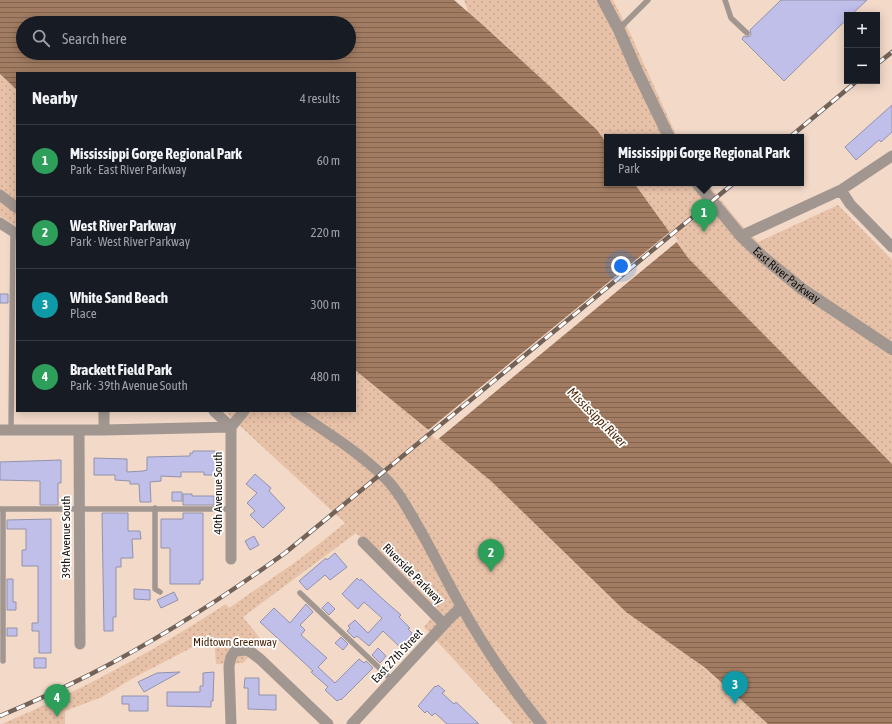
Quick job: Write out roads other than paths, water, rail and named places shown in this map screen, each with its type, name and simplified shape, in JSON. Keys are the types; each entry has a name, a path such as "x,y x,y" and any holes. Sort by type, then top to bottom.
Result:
{"street":[{"path":"603,0 619,30 668,134"},
{"path":"741,236 840,190 892,156"},
{"name":"East River Parkway","path":"699,186 741,236 763,257 802,289 892,349"},
{"path":"840,190 850,204 892,247"},
{"path":"0,195 16,207"},
{"path":"0,223 15,233"},
{"path":"104,412 104,430"},
{"path":"215,412 231,427"},
{"path":"6,430 104,430 231,427 243,412"},
{"path":"296,412 356,454 382,475 403,499 461,607 489,654 540,724"},
{"name":"40th Avenue South","path":"231,427 231,559"},
{"name":"39th Avenue South","path":"78,430 80,644"},
{"name":"Riverside Parkway","path":"363,542 444,624"},
{"name":"East 27th Street","path":"352,724 461,607"},
{"path":"231,724 230,657 235,651 242,649 248,650 260,659 328,724"}],"lane":[{"path":"619,30 648,0"},
{"path":"725,0 731,18 747,33"},
{"path":"6,430 15,233"},
{"path":"155,508 155,589 160,592"},
{"path":"3,660 1,509 231,509"},
{"path":"300,593 392,680"}],"water":[{"name":"Mississippi River","path":"0,0 454,0 597,130 604,140 604,186 636,186 688,258 892,464 892,724 768,724 704,667 626,612 491,481 356,371 356,72 16,72 16,89 0,74"}],"railway":[{"path":"880,62 892,52"},
{"path":"794,134 853,84"},
{"path":"0,716 80,680 141,647 214,602 285,553 730,186"}],"place":[{"name":"Mississippi Gorge Regional Park","path":"704,232"},
{"name":"West River Parkway","path":"491,572"},
{"name":"White Sand Beach","path":"735,704"},
{"name":"Brackett Field Park","path":"57,717"}],"park label":[{"name":"Midtown Greenway","path":"235,642"}]}
